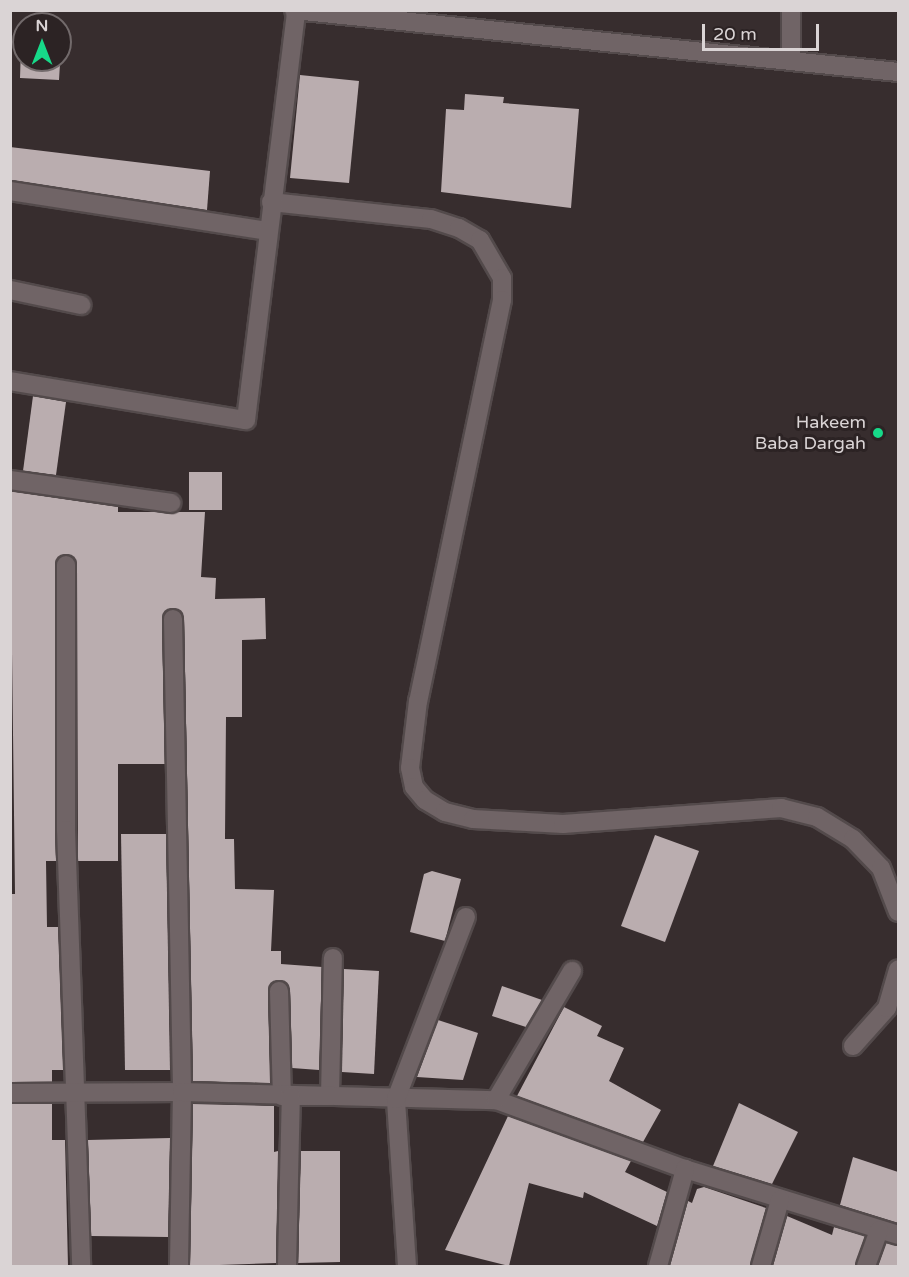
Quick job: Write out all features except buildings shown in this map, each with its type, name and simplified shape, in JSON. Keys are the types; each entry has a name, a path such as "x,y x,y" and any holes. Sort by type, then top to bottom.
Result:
{"street":[{"path":"791,10 791,60"},
{"path":"10,381 246,420 295,11 898,72"},
{"path":"10,191 267,231"},
{"path":"271,202 431,219 459,228 480,240 502,278 502,300 418,701 410,768 420,793 445,812 500,822 614,822 781,808 818,817 853,839 881,868 898,912"},
{"path":"10,290 81,305"},
{"path":"10,480 171,503"},
{"path":"66,565 66,830 81,1266"},
{"path":"173,619 182,1092 179,1266"},
{"path":"407,1266 396,1100 466,917"},
{"path":"279,991 282,1096 330,1096 333,958"},
{"path":"853,1046 887,1008 898,970"},
{"path":"496,1100 572,971"},
{"path":"10,1093 182,1092 396,1100 496,1100 685,1169 898,1235"},
{"path":"287,1266 291,1096"},
{"path":"658,1266 685,1169"},
{"path":"761,1266 780,1200"},
{"path":"866,1266 879,1230"}],"place":[{"name":"Hakeem Baba Dargah","path":"878,433"}]}
